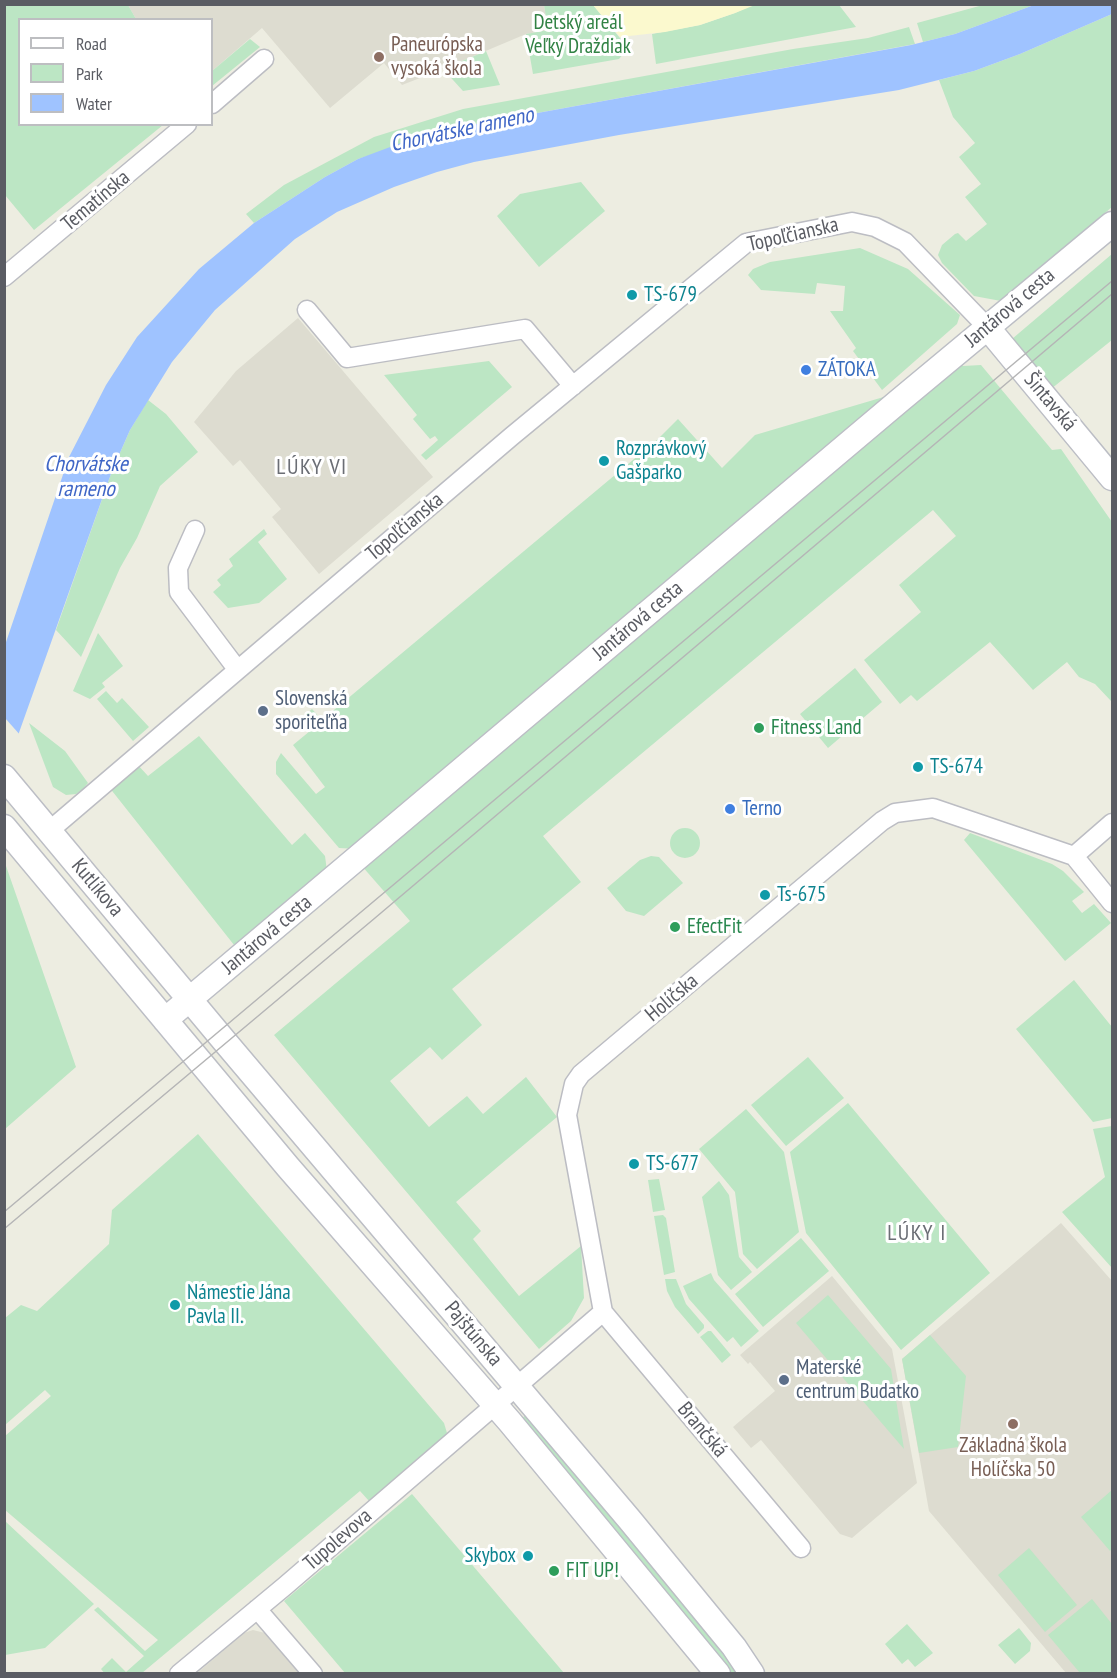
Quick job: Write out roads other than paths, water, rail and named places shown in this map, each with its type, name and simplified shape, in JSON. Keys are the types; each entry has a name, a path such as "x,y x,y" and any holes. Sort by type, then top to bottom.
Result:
{"main road":[{"name":"Jantárová cesta","path":"165,1020 987,327 1113,224"},
{"name":"Šintavská","path":"987,327 1113,478"},
{"name":"Kutlíkova","path":"12,785 190,1000"},
{"name":"Kutlíkova","path":"6,829 165,1020"},
{"name":"Pajštúnska","path":"190,1000 517,1386 734,1647 752,1674"},
{"name":"Pajštúnska","path":"165,1020 288,1167 495,1405 718,1674"}],"street":[{"path":"213,103 264,59"},
{"name":"Tematínska","path":"4,277 185,126"},
{"name":"Topoľčianska","path":"49,831 237,669 746,243 852,222 874,227 905,242 987,327"},
{"path":"307,310 347,358 525,329 573,386"},
{"path":"195,530 178,568 179,592 237,669"},
{"name":"Holíčska","path":"603,1312 567,1115 570,1095 581,1074 882,821 895,813 933,808 1074,856"},
{"path":"1113,823 1074,856 1113,903"},
{"path":"517,1386 603,1312"},
{"name":"Brančská","path":"603,1312 801,1548"},
{"name":"Tupolevova","path":"179,1674 517,1386"},
{"path":"258,1609 313,1674"}],"water":[{"name":"Chorvátske rameno","path":"1034,5 1112,5 1112,14 1020,54 974,71 899,90 619,135 474,162 437,172 394,187 337,212 295,239 215,310 172,362 130,430 112,471 5,772 5,645 69,457 106,385 137,337 199,269 254,223 325,177 358,159 417,137 466,126 911,45 955,34"}],"tram line":[{"path":"4,1212 1112,281"},
{"path":"4,1229 1112,294"}],"place":[{"name":"Paneurópska vysoká škola","path":"379,57"},
{"name":"TS-679","path":"632,295"},
{"name":"ZÁTOKA","path":"806,370"},
{"name":"Rozprávkový Gašparko","path":"604,461"},
{"name":"Slovenská sporiteľňa","path":"263,711"},
{"name":"Fitness Land","path":"759,728"},
{"name":"TS-674","path":"918,767"},
{"name":"Terno","path":"730,809"},
{"name":"Ts-675","path":"765,895"},
{"name":"EfectFit","path":"675,927"},
{"name":"TS-677","path":"634,1164"},
{"name":"Námestie Jána Pavla II.","path":"175,1305"},
{"name":"Materské centrum Budatko","path":"784,1380"},
{"name":"Základná škola Holíčska 50","path":"1013,1424"},
{"name":"Skybox","path":"528,1556"},
{"name":"FIT UP!","path":"554,1571"}],"district":[{"name":"LÚKY VI","path":"312,468"},
{"name":"LÚKY I","path":"917,1234"}],"park label":[{"name":"Detský areál Veľký Draždiak","path":"578,35"}]}
